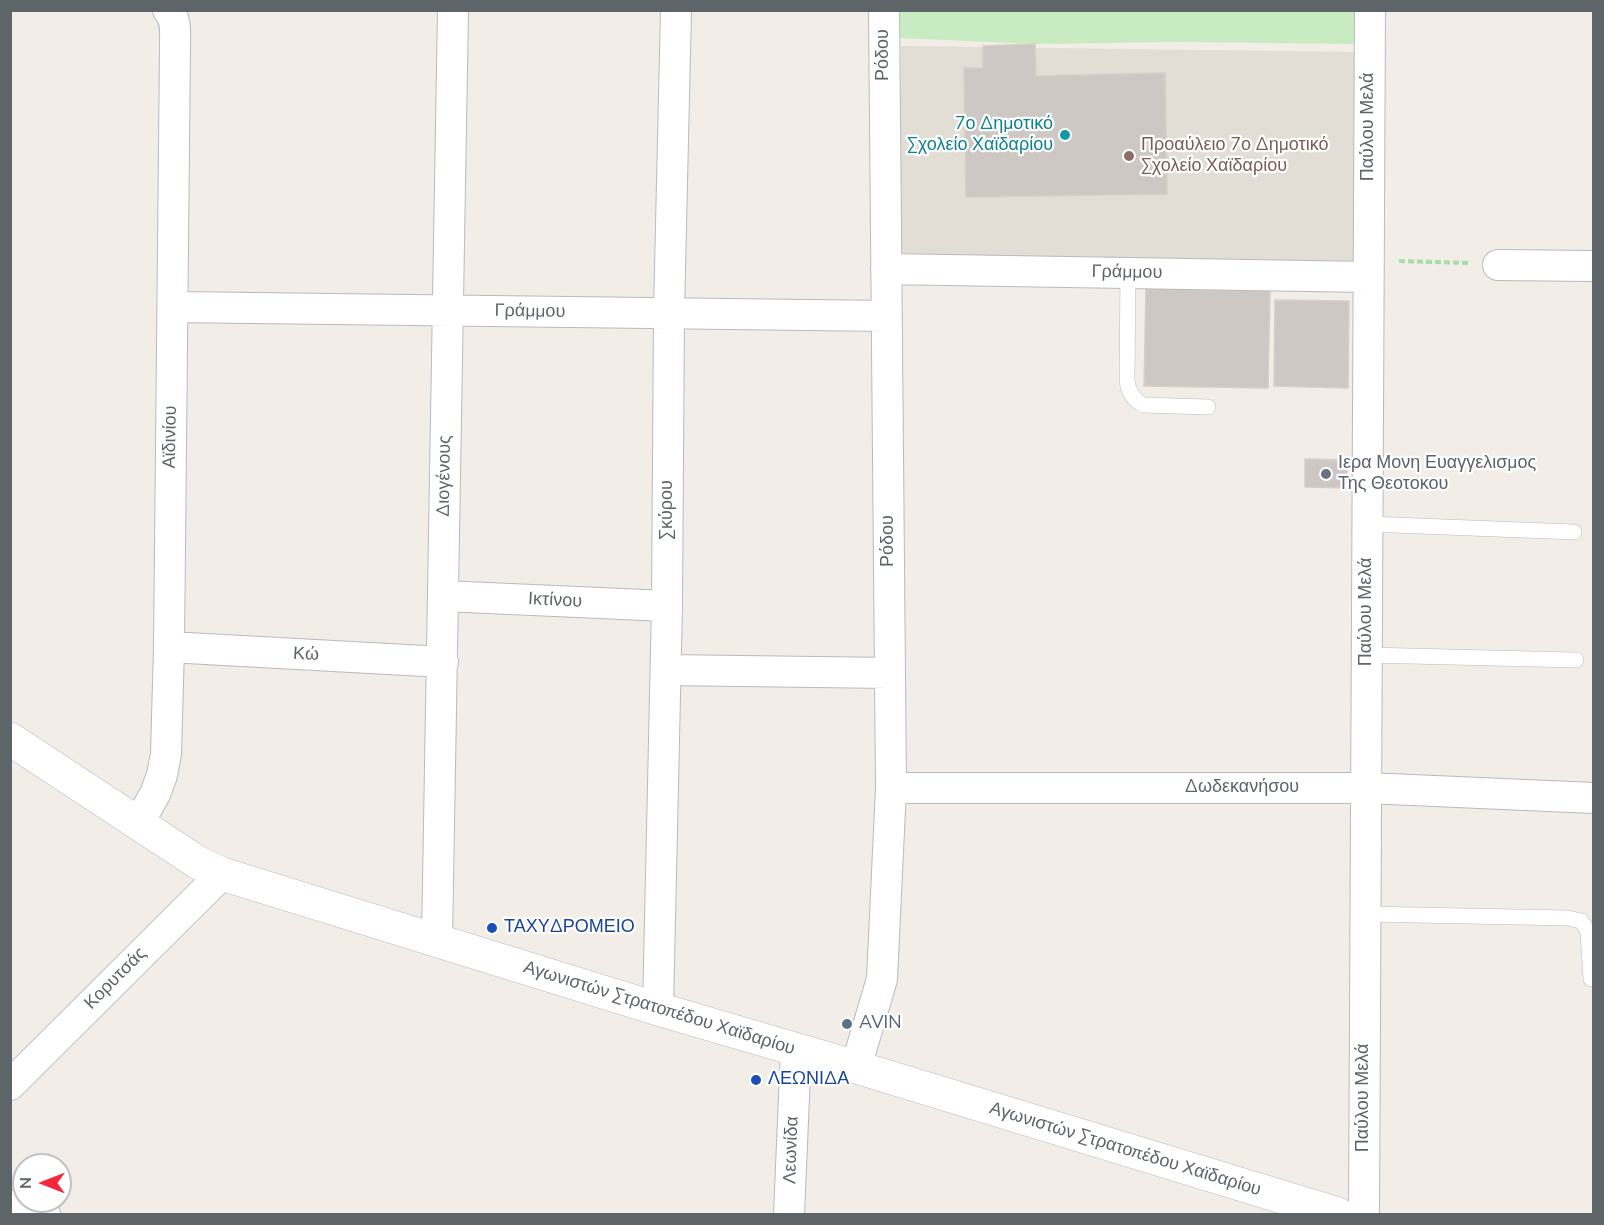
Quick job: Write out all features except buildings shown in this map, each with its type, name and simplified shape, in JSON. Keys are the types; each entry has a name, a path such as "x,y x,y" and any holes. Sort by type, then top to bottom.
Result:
{"street":[{"name":"Αϊδινίου","path":"139,822 162,775 166,754 176,45 175,26 172,14 168,10"},
{"name":"Διογένους","path":"437,941 453,10"},
{"name":"Σκύρου","path":"658,1009 666,670 669,313 676,10"},
{"name":"Ρόδου","path":"856,1067 882,979 891,788 884,10"},
{"name":"Παύλου Μελά","path":"1364,1215 1370,10"},
{"path":"1498,265 1593,266"},
{"name":"Γράμμου","path":"886,269 1128,273 1369,268"},
{"name":"Γράμμου","path":"173,307 887,316"},
{"name":"Ικτίνου","path":"443,596 667,606"},
{"name":"Κώ","path":"169,647 442,662"},
{"path":"666,670 890,673"},
{"name":"Αγωνιστών Στρατοπέδου Χαϊδαρίου","path":"10,739 197,862 222,874 1338,1215"},
{"name":"Δωδεκανήσου","path":"891,788 1366,788 1593,798"},
{"name":"Κορυτσάς","path":"10,1085 222,874"},
{"name":"Λεωνίδα","path":"789,1215 796,1050"},
{"path":"10,1205 45,1215"}],"lane":[{"path":"1128,273 1127,381 1129,392 1135,401 1143,405 1208,407"},
{"path":"1367,524 1574,531"},
{"path":"1367,655 1576,660"},
{"path":"1365,914 1568,918 1581,921 1588,931 1591,979"}],"path":[{"path":"1369,268 1498,265"}],"shaded area":[{"name":"Προαύλειο 7ο Δημοτικό Σχολείο Χαϊδαρίου","path":"901,46 1358,52 1358,269 898,260"}],"green space":[{"path":"900,11 1359,11 1360,44 1179,42 1035,44 900,38"}],"place":[{"name":"7ο Δημοτικό Σχολείο Χαϊδαρίου","path":"1065,135"},
{"name":"Προαύλειο 7ο Δημοτικό Σχολείο Χαϊδαρίου","path":"1129,156"},
{"name":"Ιερα Μονη Ευαγγελισμος Της Θεοτοκου","path":"1326,474"},
{"name":"ΤΑΧΥΔΡΟΜΕΙΟ","path":"492,928"},
{"name":"AVIN","path":"847,1024"},
{"name":"ΛΕΩΝΙΔΑ","path":"756,1080"}]}
